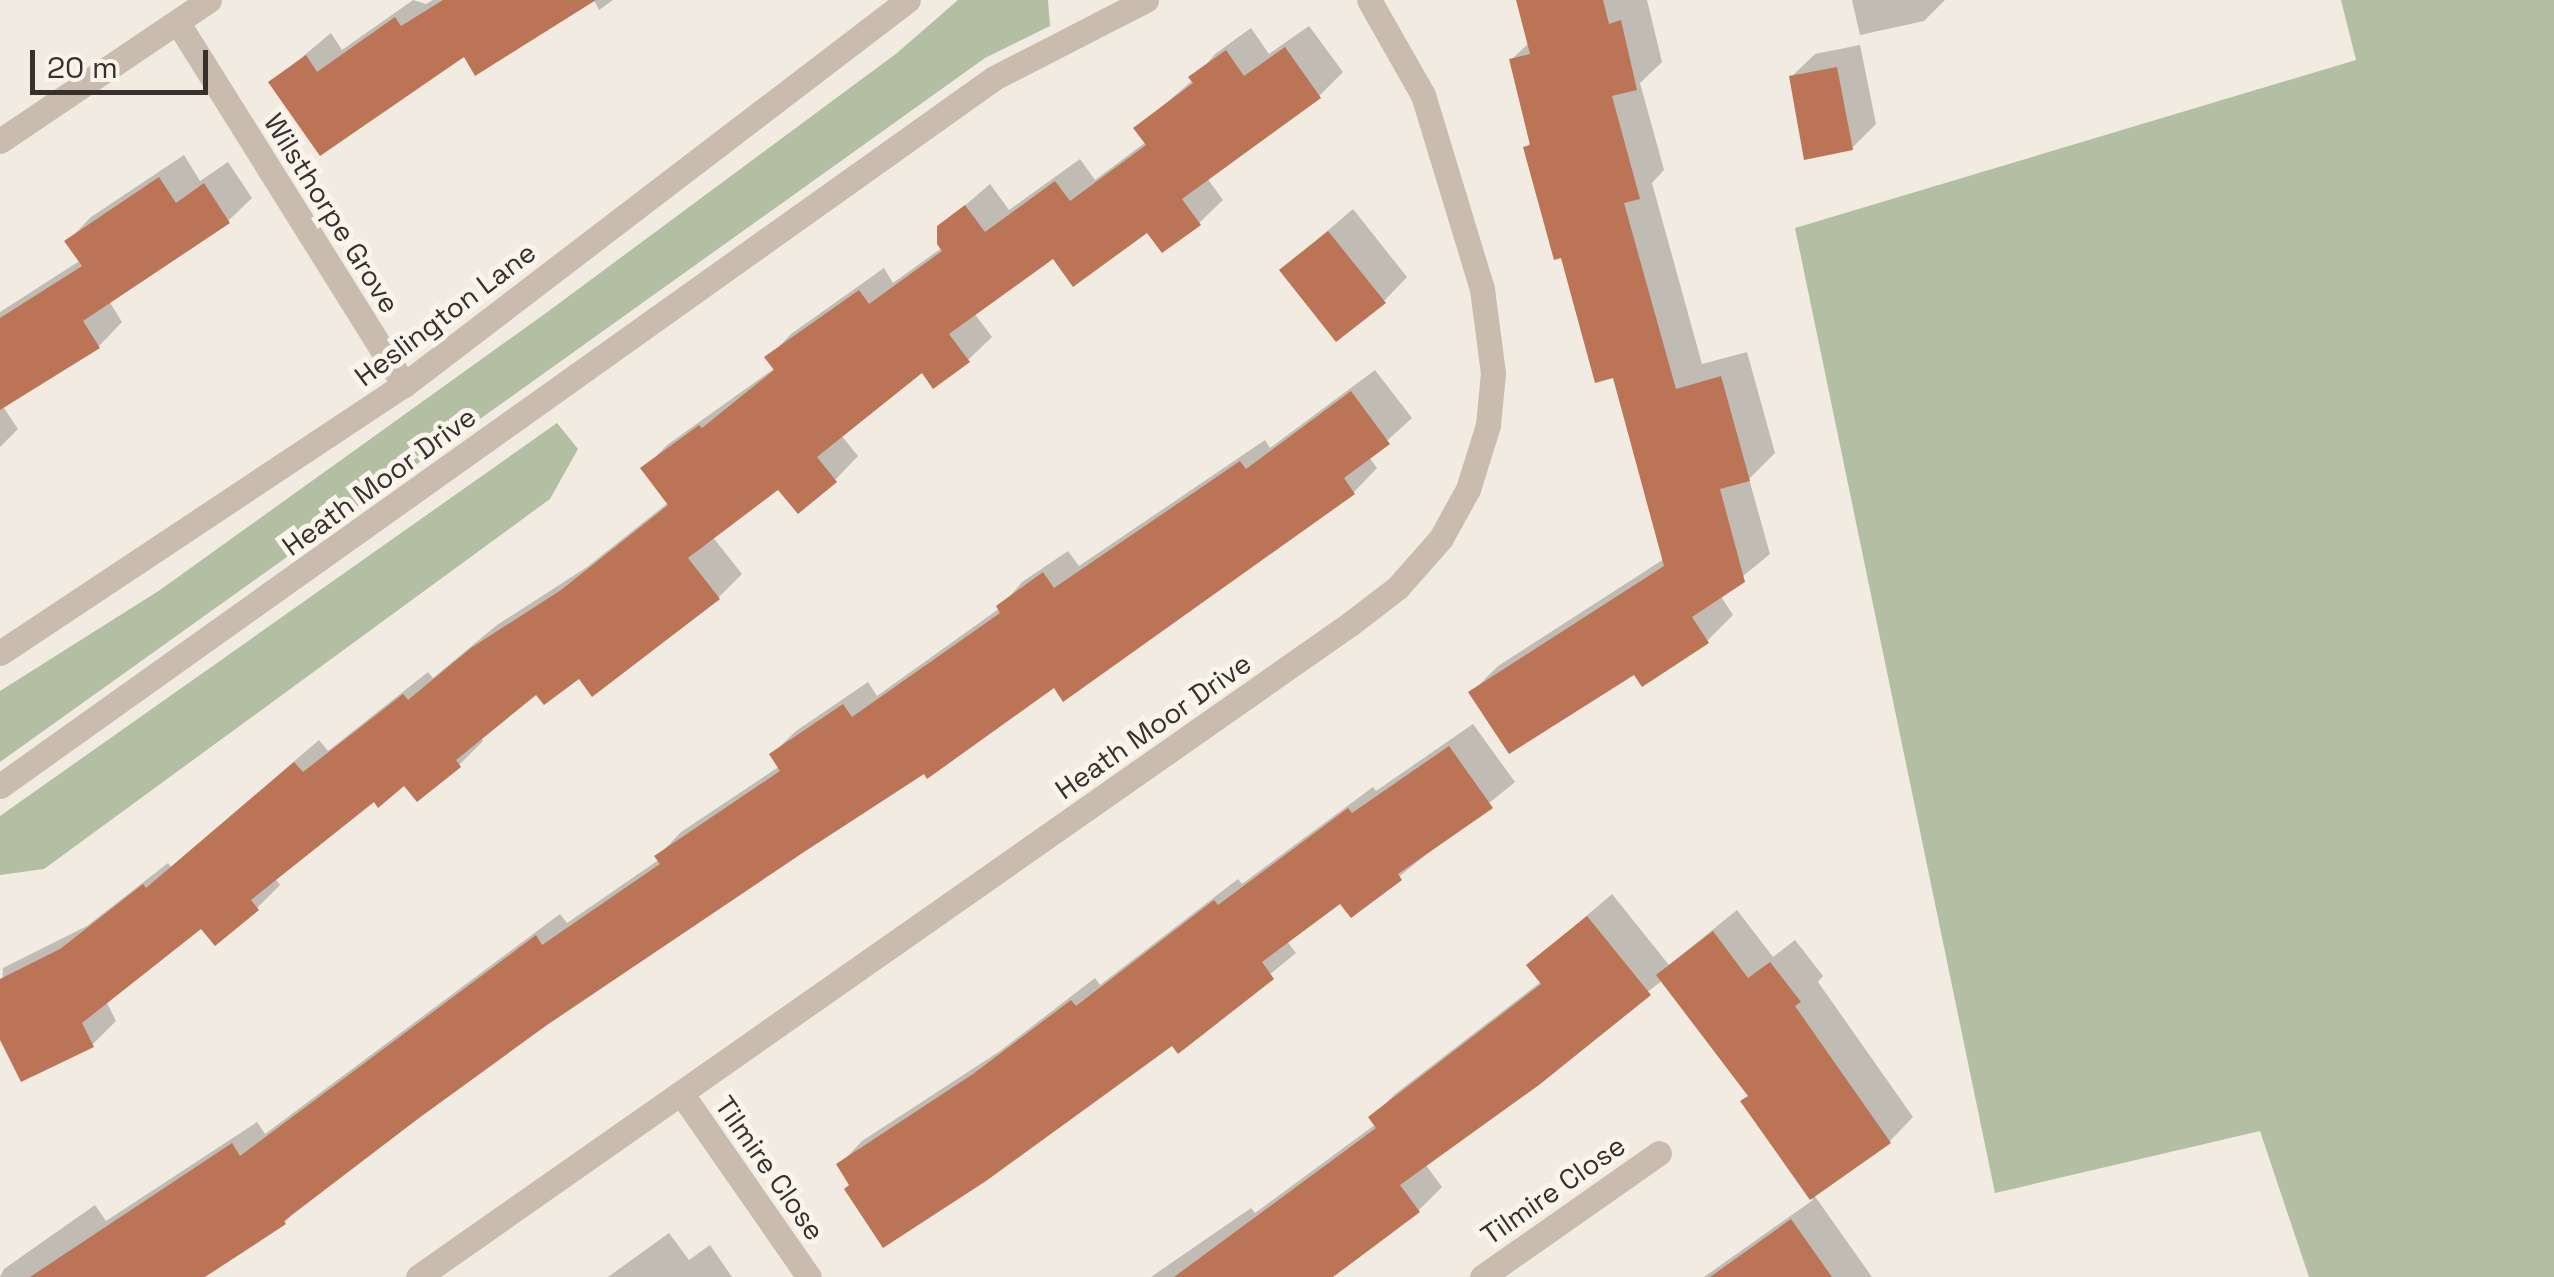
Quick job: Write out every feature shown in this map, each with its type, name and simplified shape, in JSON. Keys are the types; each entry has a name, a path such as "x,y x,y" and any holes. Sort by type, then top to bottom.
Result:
{"street":[{"path":"0,142 208,0"},
{"name":"Heslington Lane","path":"0,653 404,385 908,0"},
{"name":"Heath Moor Drive","path":"0,786 994,78 1146,0"},
{"name":"Heath Moor Drive","path":"418,1277 1350,624 1398,587 1441,538 1468,490 1488,425 1493,373 1462,214 1423,95 1369,0"},
{"name":"Wilsthorpe Grove","path":"178,22 404,385"},
{"name":"Tilmire Close","path":"681,1093 809,1277"},
{"name":"Tilmire Close","path":"1482,1277 1658,1153"}],"green space":[{"path":"958,0 1048,0 1050,26 985,58 0,762 0,691 160,590 546,313 897,53"},
{"path":"2341,0 2554,0 2554,1277 2309,1277 2260,1131 1995,1193 1795,228 2356,60"},
{"path":"557,423 578,449 550,499 44,869 0,875 0,816"}],"building":[{"path":"443,0 596,0 475,76 464,57 320,156 268,82 306,55 317,72 395,17 401,26"},
{"path":"1516,0 1603,0 1609,24 1621,20 1637,90 1612,96 1640,199 1624,203 1676,389 1721,376 1750,481 1720,489 1745,582 1692,617 1709,643 1642,687 1634,675 1509,754 1468,692 1664,566 1613,378 1595,383 1561,258 1554,260 1523,147 1530,145 1509,59 1530,54"},
{"path":"1285,47 1321,98 1182,199 1201,225 1162,253 1147,233 1073,287 1053,259 949,334 970,362 933,389 922,373 817,457 837,482 798,514 778,490 688,558 720,599 592,697 579,679 544,705 536,695 456,760 461,767 417,802 404,786 378,808 374,802 251,900 259,910 215,946 201,929 82,1023 94,1047 21,1082 0,1040 0,979 60,949 143,884 146,888 294,762 303,772 403,694 408,700 471,648 561,590 668,505 640,468 699,425 702,428 774,370 764,357 859,290 869,304 942,251 937,244 937,226 965,205 985,232 1055,181 1070,201 1146,145 1133,128 1193,83 1188,77 1226,50 1244,76"},
{"path":"1837,67 1853,150 1804,160 1789,76"},
{"path":"159,177 176,203 204,183 230,223 83,321 100,348 0,410 0,318 82,266 64,241"},
{"path":"1328,231 1386,303 1336,342 1279,270"},
{"path":"1351,391 1390,444 1344,478 1355,494 1063,702 1054,688 927,779 924,774 547,1025 419,1118 284,1221 286,1224 205,1277 30,1277 232,1143 240,1156 536,935 542,945 660,864 654,856 780,771 769,754 843,704 852,717 1000,613 996,606 1043,572 1054,588 1240,461 1246,469"},
{"path":"1449,746 1493,808 1398,874 1402,880 1351,918 1340,904 1262,962 1274,979 1178,1054 1172,1046 986,1181 883,1248 844,1189 849,1185 836,1164 973,1074 1071,1000 1076,1006 1214,900 1218,905 1348,808 1352,813"},
{"path":"1587,916 1651,995 1539,1085 1400,1185 1420,1212 1333,1277 1174,1277 1376,1128 1368,1117 1541,984 1526,965"},
{"path":"1713,931 1748,978 1770,962 1801,1002 1795,1006 1891,1143 1810,1200 1740,1101 1748,1096 1656,975"},
{"path":"1791,1219 1832,1277 1710,1277"}]}
